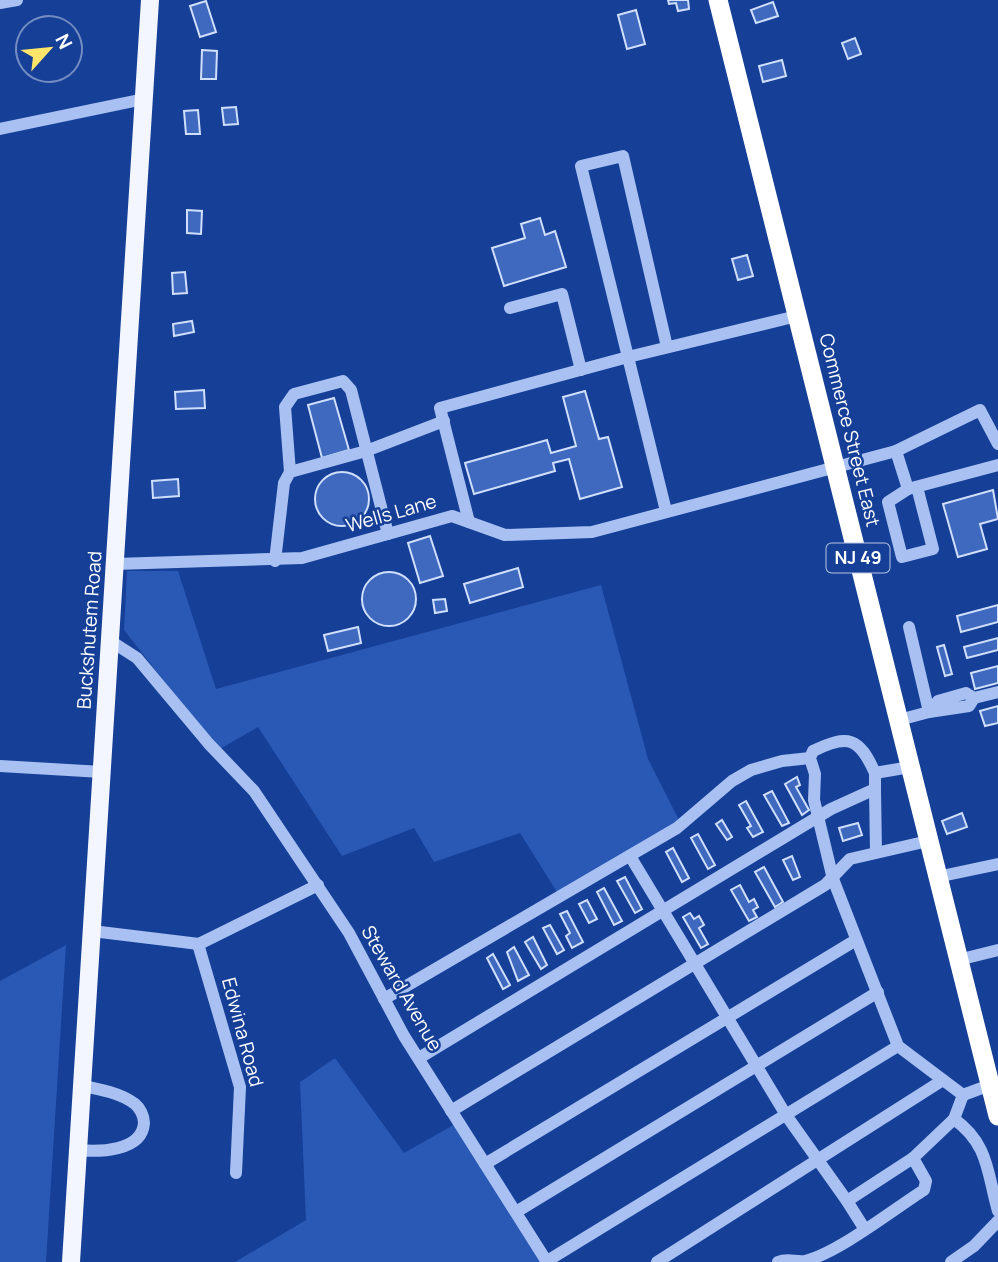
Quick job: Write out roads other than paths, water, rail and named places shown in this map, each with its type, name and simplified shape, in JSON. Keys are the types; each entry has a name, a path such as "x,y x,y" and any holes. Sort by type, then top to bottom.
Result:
{"highway":[{"name":"Commerce Street East","path":"718,0 998,1116"}],"main road":[{"name":"Buckshutem Road","path":"71,1262 150,0"}],"street":[{"path":"0,3 17,0"},
{"path":"0,129 144,99"},
{"path":"666,511 581,166 623,156 667,347"},
{"path":"510,307 562,294 580,370"},
{"path":"469,522 440,408 628,357 797,316"},
{"path":"275,561 284,483 290,472 285,407 294,394 342,381 351,390 388,534"},
{"name":"Wells Lane","path":"115,564 275,561 302,558 452,516 505,535 592,532 896,451 980,410 998,444"},
{"path":"290,472 366,451 444,421"},
{"path":"896,451 913,488 933,549 902,557 888,502 913,488 998,465"},
{"path":"909,627 929,712"},
{"name":"Steward Avenue","path":"109,640 137,658 209,744 254,791 318,885 451,1111 547,1262"},
{"path":"899,720 929,712 938,701 970,699 998,692"},
{"path":"876,852 875,773 867,755 857,743 847,740 833,742 813,751 810,758 819,817 833,878 898,1046 963,1095"},
{"path":"384,999 677,828 732,782 751,770 782,761 810,758"},
{"path":"0,766 102,772"},
{"path":"875,773 910,767"},
{"path":"419,1058 819,817 875,789"},
{"path":"451,1111 833,878 850,859 928,841"},
{"path":"630,856 786,1115 864,1228"},
{"path":"937,877 998,864"},
{"path":"92,931 198,944 216,939 318,885"},
{"path":"485,1164 856,940"},
{"name":"Edwina Road","path":"198,944 240,1087 236,1172"},
{"path":"958,960 998,950"},
{"path":"516,1212 878,992"},
{"path":"547,1262 898,1046"},
{"path":"657,1262 943,1080"},
{"path":"847,1201 913,1158 954,1119 963,1095 990,1085"},
{"path":"78,1150 103,1151 126,1144 139,1135 144,1123 141,1112 132,1102 82,1086"},
{"path":"954,1119 971,1131 979,1142 998,1211"},
{"path":"778,1262 785,1259 804,1262 838,1245 924,1190 926,1181 913,1158"},
{"path":"959,1259 993,1235 998,1221"}]}
